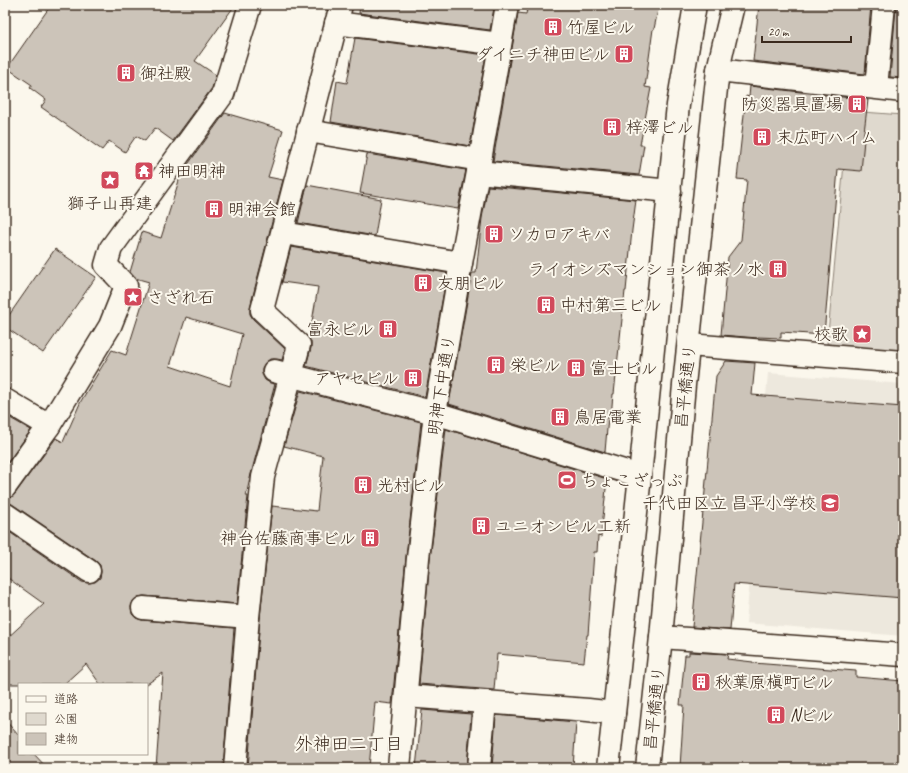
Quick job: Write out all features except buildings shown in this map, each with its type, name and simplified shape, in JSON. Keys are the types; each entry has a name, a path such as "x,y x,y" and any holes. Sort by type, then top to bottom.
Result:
{"street":[{"path":"5,488 49,426 110,326 126,286 106,265 112,248 223,94 250,5"},
{"name":"明神下中通り","path":"399,768 418,558 436,413 507,5"},
{"name":"昌平橋通り","path":"608,768 678,105 695,5"},
{"name":"昌平橋通り","path":"647,768 661,637 678,446 718,70 733,5"},
{"path":"876,87 884,5"},
{"path":"235,768 248,617 263,477 283,373 299,345 262,310 338,14 500,44"},
{"path":"718,70 903,91"},
{"path":"308,131 479,166 670,191"},
{"path":"283,233 461,263"},
{"path":"689,345 903,362"},
{"path":"283,373 436,413 640,476"},
{"path":"5,400 49,426"},
{"path":"5,514 89,571"},
{"path":"144,608 248,617"},
{"path":"661,637 903,655"},
{"path":"406,696 614,712"},
{"path":"479,768 485,702"}],"shaded area":[{"name":"千代田区立 昌平小学校","path":"768,373 903,384 903,636 746,623"}],"green space":[{"path":"849,111 903,115 903,352 827,344"}],"place":[{"name":"竹屋ビル","path":"553,27"},
{"name":"ダイニチ神田ビル","path":"624,54"},
{"name":"御社殿","path":"126,73"},
{"name":"防災器具置場","path":"857,104"},
{"name":"梓澤ビル","path":"612,127"},
{"name":"末広町ハイム","path":"762,137"},
{"name":"神田明神","path":"144,171"},
{"name":"獅子山再建","path":"110,180"},
{"name":"明神会館","path":"214,209"},
{"name":"ソカロアキバ","path":"494,234"},
{"name":"ライオンズマンション御茶ノ水","path":"778,269"},
{"name":"友朋ビル","path":"423,283"},
{"name":"さざれ石","path":"133,297"},
{"name":"中村第三ビル","path":"546,305"},
{"name":"富永ビル","path":"388,329"},
{"name":"校歌","path":"862,334"},
{"name":"栄ビル","path":"496,365"},
{"name":"富士ビル","path":"576,368"},
{"name":"アヤセビル","path":"413,378"},
{"name":"鳥居電業","path":"560,417"},
{"name":"ちょこざっぷ","path":"567,480"},
{"name":"光村ビル","path":"363,485"},
{"name":"千代田区立 昌平小学校","path":"830,503"},
{"name":"ユニオンビル工新","path":"481,526"},
{"name":"神台佐藤商事ビル","path":"370,538"},
{"name":"秋葉原槇町ビル","path":"701,682"},
{"name":"Nビル","path":"776,715"}],"district":[{"name":"外神田二丁目","path":"349,744"}]}
